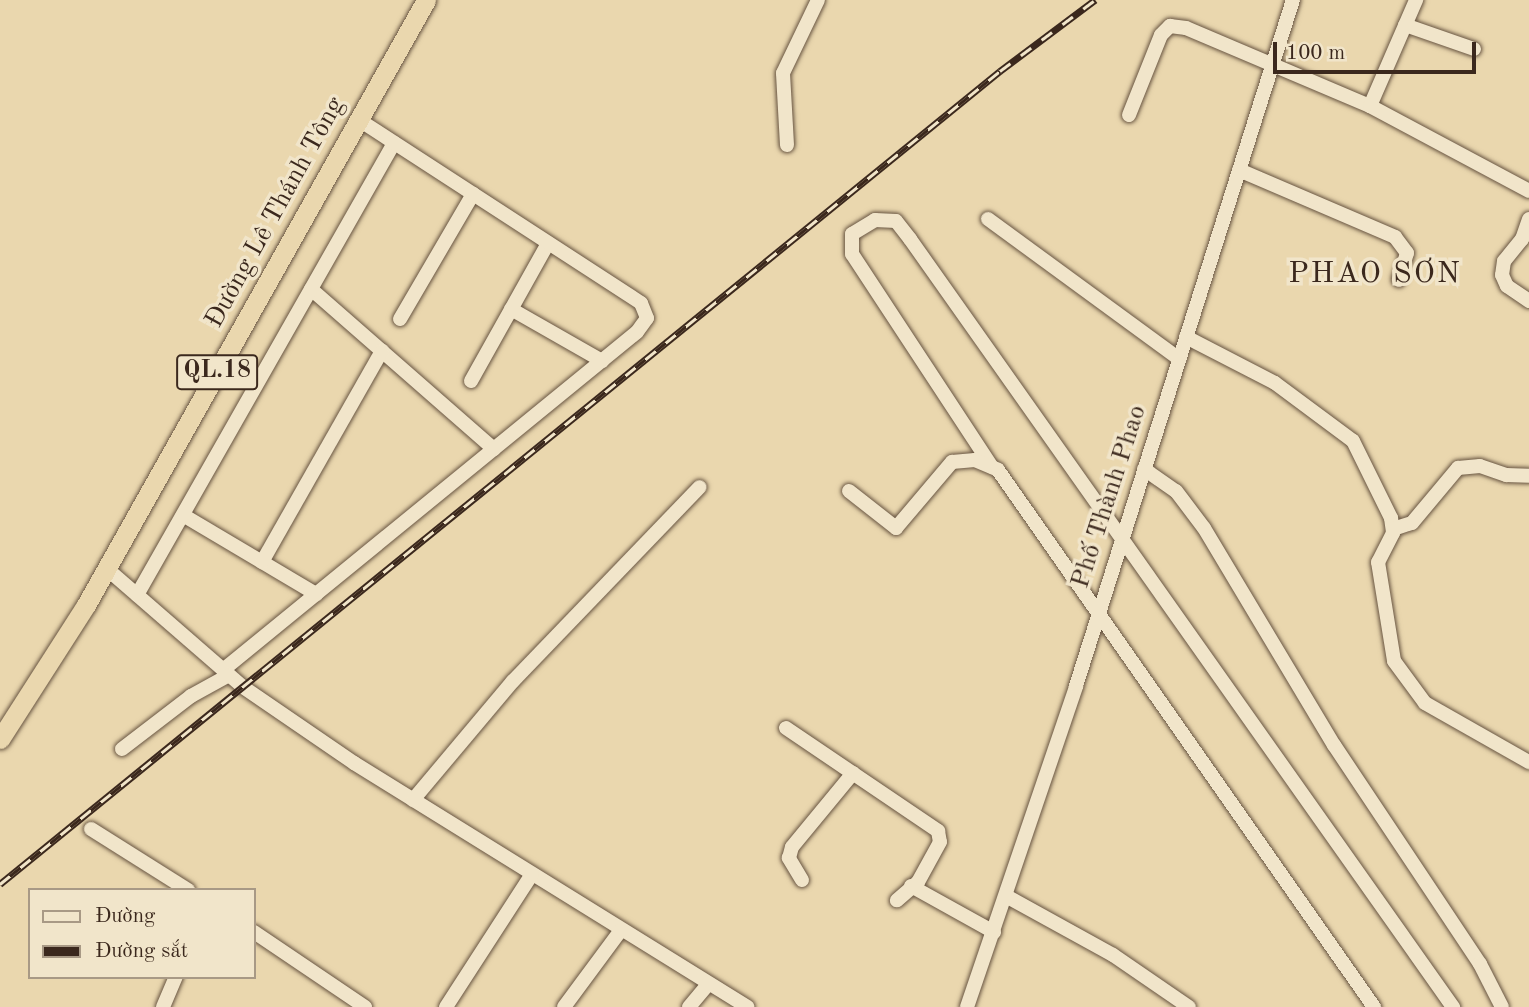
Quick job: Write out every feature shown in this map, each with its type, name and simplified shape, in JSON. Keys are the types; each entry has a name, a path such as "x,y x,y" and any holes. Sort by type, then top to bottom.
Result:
{"highway":[{"name":"Đường Lê Thánh Tông","path":"0,739 106,568 426,0"}],"street":[{"path":"787,145 783,73 818,0"},
{"name":"Phố Thành Phao","path":"967,1007 1099,612 1293,0"},
{"path":"1370,106 1416,0"},
{"path":"1405,25 1474,49"},
{"path":"1129,115 1161,34 1170,26 1186,28 1274,61 1370,106 1529,191"},
{"path":"122,749 226,672 316,593 646,324 647,310 359,120"},
{"path":"137,595 394,143"},
{"path":"1239,170 1395,236 1407,253 1399,280"},
{"path":"400,319 473,194"},
{"path":"988,219 1180,359"},
{"path":"1529,219 1522,239 1504,261 1502,275 1507,286 1529,300"},
{"path":"1374,1007 1099,612 992,467 852,254 852,234 875,220 896,222 911,239 1120,545 1452,1007"},
{"path":"471,381 548,243"},
{"path":"311,289 494,449"},
{"path":"511,309 602,361"},
{"path":"1186,337 1275,383 1353,440 1392,529 1378,562 1394,661 1425,703 1529,762"},
{"path":"262,562 382,351"},
{"path":"849,491 896,528 952,462 975,460 992,467"},
{"path":"1392,529 1412,523 1458,468 1480,466 1506,475 1529,476"},
{"path":"1144,469 1176,491 1204,528 1334,745 1480,964 1502,1007"},
{"path":"413,800 513,681 700,487"},
{"path":"183,515 316,593"},
{"path":"106,568 226,672 413,800 747,1007"},
{"path":"786,728 938,831 940,842 911,886 897,900"},
{"path":"802,880 789,858 792,847 853,773"},
{"path":"91,829 184,888"},
{"path":"446,1007 532,874"},
{"path":"911,886 994,932"},
{"path":"1006,896 1112,955 1189,1007"},
{"path":"564,1007 621,930"},
{"path":"256,933 365,1007"},
{"path":"163,1007 175,979"},
{"path":"689,1007 708,984"}],"railway":[{"path":"0,884 1000,71 1095,0"}],"district":[{"name":"PHAO SƠN","path":"1375,274"}]}
